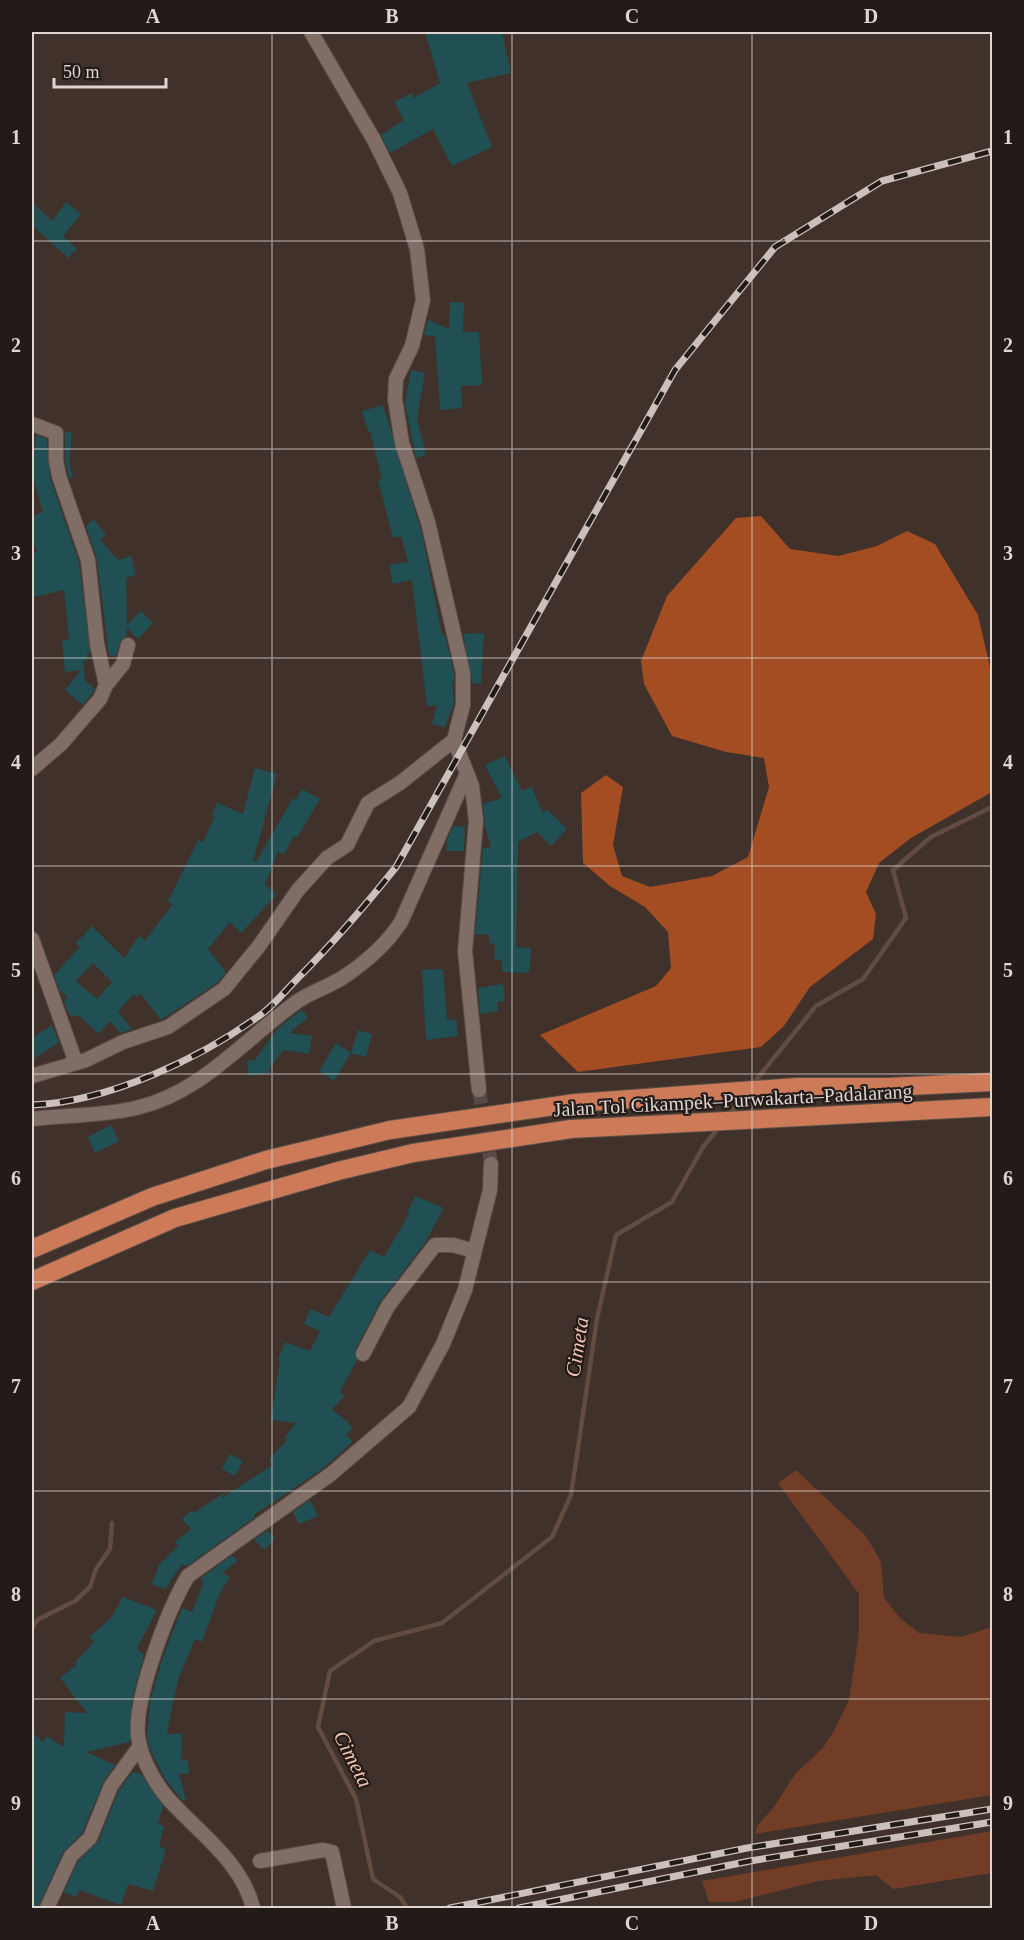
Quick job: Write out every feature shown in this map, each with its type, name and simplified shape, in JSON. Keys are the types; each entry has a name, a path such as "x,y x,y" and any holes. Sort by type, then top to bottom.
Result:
{"highway":[{"name":"Jalan Tol Cikampek–Purwakarta–Padalarang","path":"32,1249 152,1197 266,1160 390,1130 575,1103 797,1087 888,1087 993,1082"},
{"name":"Jalan Tol Cikampek–Purwakarta–Padalarang","path":"32,1281 175,1218 338,1171 413,1153 571,1130 993,1107"}],"street":[{"path":"311,32 374,140 400,193 417,249 423,300 412,346 396,379 394,399 402,442 428,522 463,673 463,705 454,740 472,786 476,820 465,951 479,1090"},
{"path":"32,424 56,433 56,460 59,476 88,560 97,644 106,685"},
{"path":"32,769 61,744 100,699 106,685 123,664 128,645"},
{"path":"32,1076 76,1063 168,1027 224,989 259,946 298,890 327,858 347,845 368,803 400,783 454,740"},
{"path":"32,1119 108,1113 166,1099 210,1073 298,1001 341,978 377,951 389,940 401,922 467,773"},
{"path":"32,939 76,1063"},
{"path":"253,1908 243,1880 232,1864 172,1803 151,1772 140,1746 138,1711 174,1601 188,1576 331,1474 409,1407 458,1311 490,1190 491,1164"},
{"path":"363,1354 388,1306 435,1245 453,1245 474,1251"},
{"path":"46,1908 72,1856 90,1838 111,1786 140,1746"},
{"path":"260,1861 323,1850 332,1852 344,1908"}],"shaded area":[{"path":"761,516 790,549 838,556 877,546 907,531 935,544 978,615 992,676 992,792 911,838 879,863 866,892 876,914 873,939 810,987 784,1026 761,1047 578,1072 540,1035 656,986 671,968 668,932 645,907 610,886 583,863 581,793 606,775 623,787 613,845 622,876 650,887 712,876 748,857 769,787 764,758 726,752 672,736 644,684 641,661 667,596 736,518"},
{"path":"796,1470 866,1536 881,1562 884,1598 901,1619 919,1633 961,1637 992,1627 992,1795 755,1834 757,1826 774,1807 795,1774 823,1748 835,1729 849,1700 859,1633 859,1594 778,1483"},
{"path":"992,1831 992,1873 893,1889 876,1875 819,1881 734,1902 709,1902 702,1881"}],"building":[{"path":"425,32 502,32 511,73 467,83 492,147 452,166 433,129 390,153 381,135 404,120 394,102 412,93 414,98 440,83"},
{"path":"32,202 52,221 66,202 81,214 63,236 77,249 68,258 32,225"},
{"path":"450,302 464,303 463,332 479,332 482,385 461,386 462,408 440,410 435,336 424,335 428,320 449,329"},
{"path":"411,370 425,373 417,419 426,455 416,458 405,403"},
{"path":"383,405 422,534 442,635 445,635 454,674 454,682 452,682 454,703 445,727 432,724 437,705 427,706 412,580 393,584 389,565 408,562 401,536 393,538 378,480 382,479 370,431 368,431 362,411"},
{"path":"65,432 72,433 69,462 73,477 69,478 65,459"},
{"path":"36,435 47,439 50,478 79,562 90,654 87,653 87,661 83,661 85,681 95,689 83,705 65,690 81,670 65,672 62,640 69,639 64,590 34,597 32,588 32,553 37,552 32,538 32,516 43,512 32,474"},
{"path":"94,519 106,535 100,540 118,560 131,556 136,575 126,578 127,625 141,611 153,623 138,639 127,627 126,636 120,642 116,656 109,655 97,559 86,526"},
{"path":"484,633 481,684 472,683 463,634"},
{"path":"505,756 522,791 532,787 543,814 547,809 567,829 551,846 537,832 518,842 516,947 531,948 529,973 502,972 502,960 494,959 495,944 489,943 489,934 475,935 483,848 491,847 485,826 483,804 502,798 485,765"},
{"path":"255,768 277,774 253,861 256,862 293,798 296,800 302,789 320,799 297,838 294,836 284,854 278,852 265,884 276,895 241,933 230,922 208,949 226,973 218,982 161,1020 141,994 137,997 134,994 118,1011 132,1029 120,1033 110,1021 99,1034 78,1015 72,1017 64,1001 67,997 60,991 54,975 80,947 76,943 92,926 124,958 139,936 145,940 173,904 168,901 198,840 203,842 215,816 212,815 217,803 243,814","holes":["93,963 112,982 97,999 76,981"]},
{"path":"453,826 465,827 464,851 446,851"},
{"path":"443,969 447,1020 456,1019 458,1036 426,1040 422,970"},
{"path":"503,984 505,1001 497,1002 498,1011 480,1014 478,988"},
{"path":"301,1010 308,1017 290,1033 312,1036 309,1054 283,1050 269,1069 270,1073 249,1076 247,1061 255,1060 277,1029"},
{"path":"52,1025 59,1042 32,1060 32,1038"},
{"path":"358,1030 372,1034 366,1057 351,1053"},
{"path":"336,1043 351,1053 334,1081 319,1071"},
{"path":"111,1125 119,1141 95,1153 88,1137"},
{"path":"415,1196 444,1208 424,1244 380,1302 355,1350 357,1360 340,1392 344,1397 332,1409 353,1427 346,1435 353,1441 325,1467 254,1515 255,1517 187,1566 182,1564 165,1589 152,1584 159,1565 178,1546 175,1542 191,1529 182,1519 192,1510 194,1513 227,1491 222,1498 274,1464 269,1459 287,1440 285,1437 296,1423 271,1420 280,1361 278,1360 285,1342 310,1351 320,1331 304,1324 310,1309 329,1317 370,1250 384,1257 409,1214 407,1213"},
{"path":"230,1454 243,1461 235,1476 222,1469"},
{"path":"310,1500 318,1516 299,1524 293,1512"},
{"path":"267,1531 275,1538 265,1550 254,1540"},
{"path":"232,1555 237,1561 222,1573 230,1577 219,1595 202,1642 195,1639 178,1680 172,1707 167,1734 182,1734 181,1761 188,1760 189,1774 179,1774 186,1800 183,1801 165,1779 150,1749 147,1735 150,1701 163,1657 182,1608 192,1612 204,1582 200,1579"},
{"path":"123,1597 157,1610 137,1648 144,1655 132,1698 130,1742 86,1752 115,1765 103,1783 82,1833 63,1852 38,1908 32,1904 32,1862 35,1856 32,1854 32,1732 43,1742 47,1736 64,1747 65,1712 87,1713 60,1678 77,1664 75,1662 94,1642 89,1637 111,1618"},
{"path":"133,1772 142,1775 163,1806 158,1824 164,1826 159,1846 166,1849 153,1891 128,1884 121,1905 79,1890 76,1897 64,1892 78,1861 98,1842 119,1790"}],"waterway":[{"name":"Cimeta","path":"752,1085 816,1006 863,979 906,918 893,870 931,837 992,807"},
{"name":"Cimeta","path":"728,1116 743,1097"},
{"name":"Cimeta","path":"407,1908 400,1897 373,1879 356,1799 318,1727 330,1671 374,1641 442,1623 552,1537 571,1495 597,1319 616,1235 672,1202 703,1147 719,1127"},
{"path":"32,1629 37,1620 75,1601 90,1587 96,1569 110,1549 112,1523"}],"tunnel":[{"path":"479,1090 491,1164"}],"railway":[{"path":"32,1105 92,1096 153,1075 239,1030 277,1000 337,937 396,867 675,370 775,247 882,181 992,151"},
{"path":"450,1908 747,1848 992,1809"},
{"path":"519,1908 750,1861 992,1822"}]}
